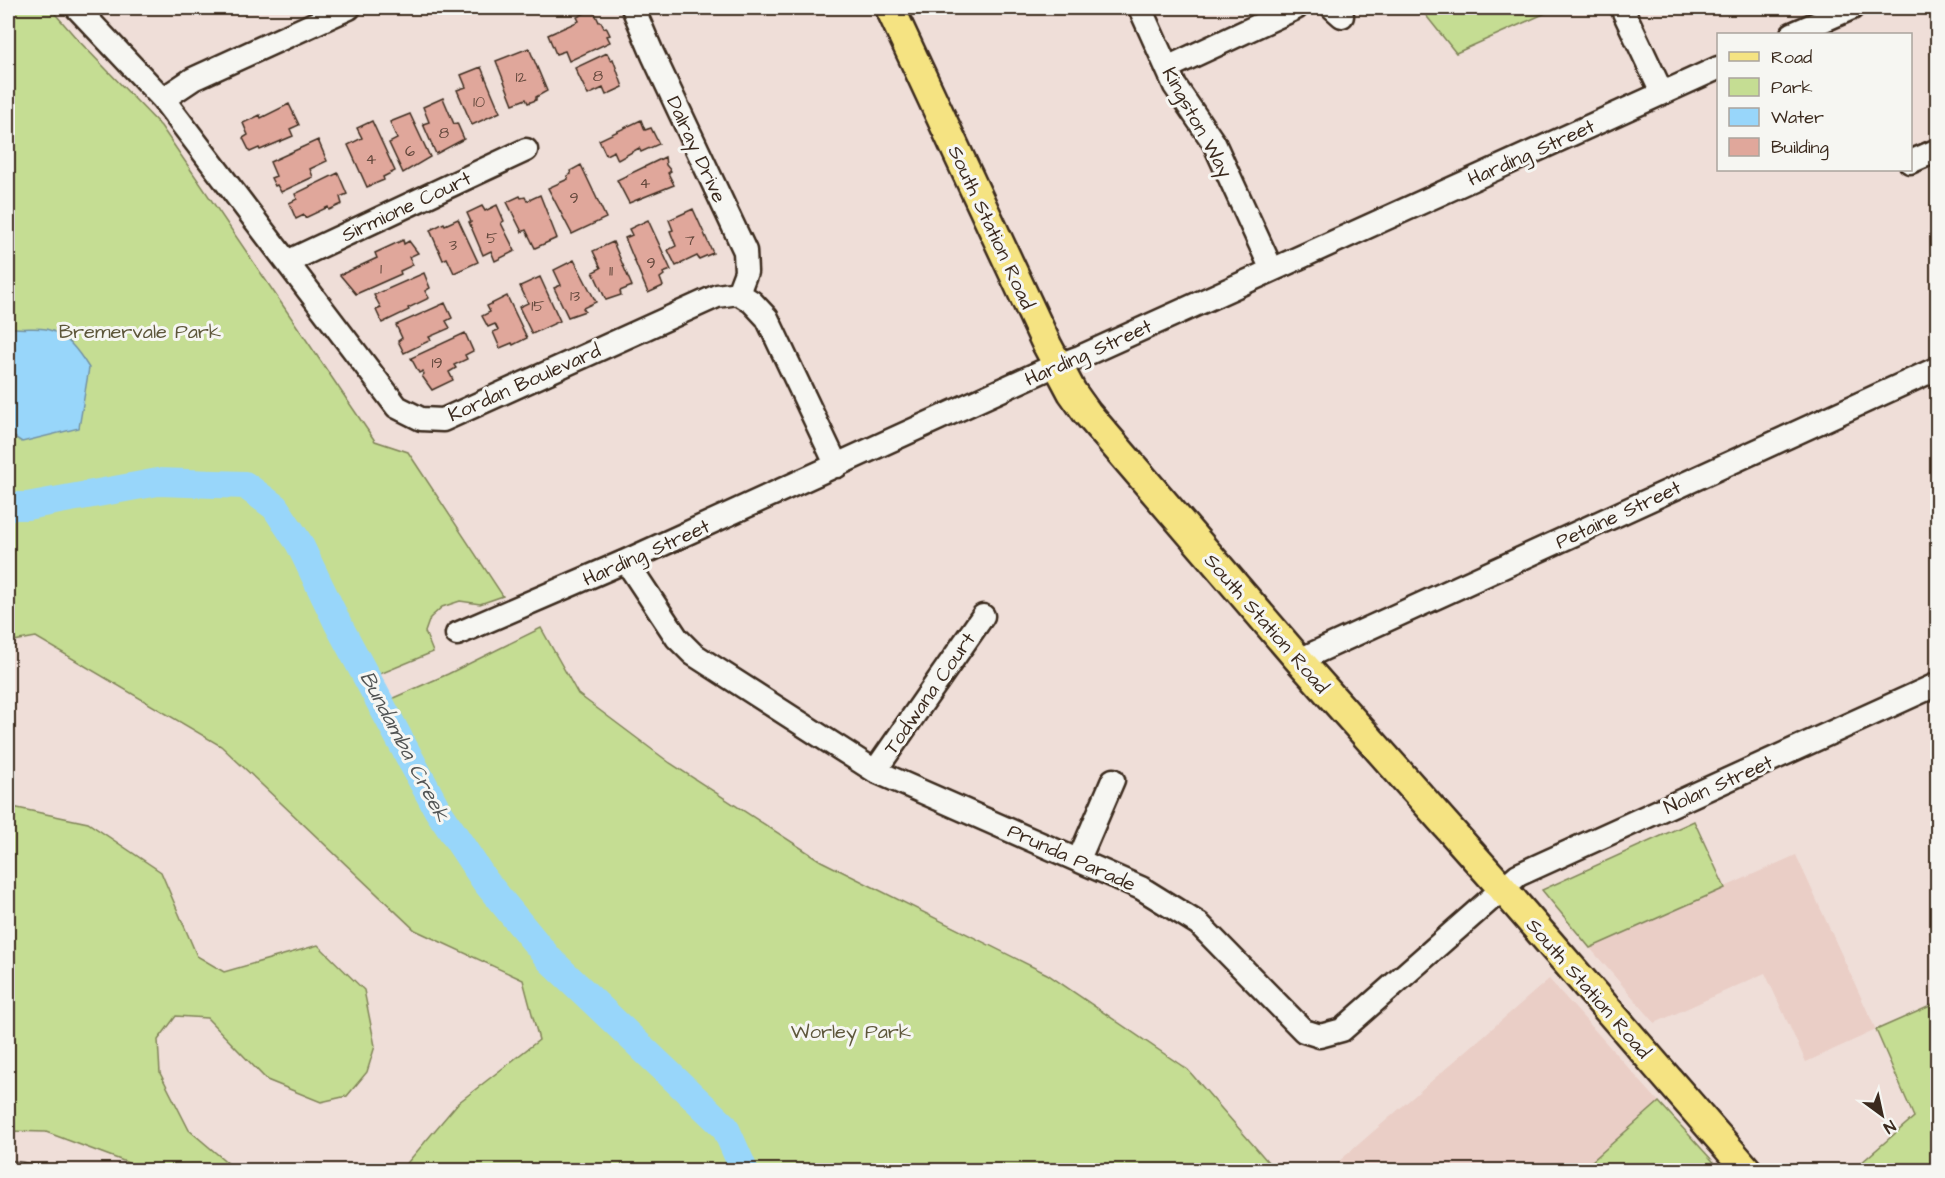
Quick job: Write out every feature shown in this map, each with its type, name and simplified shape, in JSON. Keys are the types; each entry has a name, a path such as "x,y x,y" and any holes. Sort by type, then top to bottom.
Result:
{"main road":[{"name":"South Station Road","path":"890,8 1072,392 1105,435 1299,660 1502,888 1747,1170"}],"street":[{"name":"Kordan Boulevard","path":"77,8 163,99 397,407 421,419 443,420 717,296 738,293"},
{"path":"163,99 193,79 350,8"},
{"name":"Dalray Drive","path":"633,8 745,251 746,272 738,293"},
{"name":"Kingston Way","path":"1140,8 1175,86 1214,143 1272,270"},
{"path":"1167,68 1296,8"},
{"path":"1622,8 1662,93"},
{"path":"1794,33 1852,8"},
{"name":"Harding Street","path":"457,634 626,561 1717,69"},
{"name":"Sirmione Court","path":"286,262 526,150"},
{"path":"1912,162 1938,150"},
{"path":"738,293 752,302 767,318 837,466"},
{"name":"Petaine Street","path":"1299,660 1938,368"},
{"name":"Prunda Parade","path":"626,561 677,638 693,654 875,771 1141,888 1199,924 1304,1031 1320,1036 1342,1030 1502,888"},
{"name":"Todwana Court","path":"875,771 983,616"},
{"name":"Nolan Street","path":"1502,888 1518,874 1938,684"},
{"path":"1079,859 1113,780"}],"shaded area":[{"path":"1796,855 1876,1030 1806,1062 1765,973 1655,1023 1590,948"},
{"path":"1549,979 1659,1102 1582,1170 1329,1170"}],"green space":[{"path":"8,8 50,8 161,126 375,441 408,452 503,596 480,604 460,601 442,607 430,618 425,632 433,652 375,676 391,699 541,628 578,694 670,763 821,861 1047,974 1188,1070 1275,1170 399,1170 458,1103 539,1040 523,980 415,930 221,746 36,637 8,642"},
{"path":"1420,8 1557,8 1456,53"},
{"path":"8,806 88,823 161,872 197,956 224,972 318,945 364,990 375,1046 367,1072 347,1096 321,1102 267,1080 207,1018 176,1016 158,1040 160,1073 189,1130 236,1170 140,1170 126,1162 46,1132 8,1131"},
{"path":"1694,821 1725,888 1590,948 1542,890"},
{"path":"1937,1003 1937,1170 1853,1170 1914,1117 1876,1030"},
{"path":"1659,1102 1721,1170 1582,1170"}],"water":[{"path":"8,327 41,328 53,331 66,339 81,356 89,368 79,428 22,442 8,433"}],"building":[{"path":"593,9 599,22 604,28 606,27 610,35 607,36 610,42 569,61 565,51 556,54 548,35 579,21 577,17"},
{"path":"529,48 547,91 536,97 536,100 528,103 526,99 513,104 496,61"},
{"path":"607,53 611,60 613,59 623,87 606,95 603,88 588,95 575,68"},
{"path":"481,67 500,112 472,125 457,90 466,87 461,75"},
{"path":"443,98 454,124 457,123 464,139 436,154 423,124 429,122 423,107"},
{"path":"289,104 299,125 290,129 293,136 250,152 243,138 248,135 243,123 260,115 261,118"},
{"path":"410,114 430,157 403,173 389,143 397,139 390,122"},
{"path":"641,120 645,130 651,128 659,144 641,152 639,148 618,160 614,151 606,155 599,140"},
{"path":"372,121 395,171 383,177 384,180 367,187 348,145 362,138 357,128"},
{"path":"318,140 327,161 310,169 313,177 281,192 271,178 276,176 270,162"},
{"path":"665,157 666,165 671,171 668,173 674,185 629,203 617,180"},
{"path":"581,165 606,218 572,234 548,188 568,179 570,171"},
{"path":"338,173 347,194 340,197 342,204 329,210 328,207 305,218 304,215 296,219 289,203 297,199 295,194"},
{"path":"540,195 557,238 535,248 526,230 522,232 507,202 520,196 525,197 527,201"},
{"path":"497,205 504,221 501,223 515,251 495,261 491,251 483,255 467,213 482,206 485,211"},
{"path":"693,209 713,253 699,259 697,256 676,266 668,250 676,246 670,231 673,230 669,220"},
{"path":"458,219 478,262 454,273 447,258 443,260 430,230"},
{"path":"648,220 671,270 663,273 664,275 660,278 663,286 648,293 625,238 632,235 629,229"},
{"path":"403,240 404,244 409,241 418,253 409,257 413,265 400,271 401,274 356,294 340,275 377,258 375,253"},
{"path":"613,242 632,286 620,291 621,295 606,300 593,272 601,268 593,251"},
{"path":"574,260 596,302 583,308 585,311 568,317 554,288 561,285 554,270"},
{"path":"424,273 430,288 425,291 429,298 382,323 376,310 381,308 374,295"},
{"path":"540,277 560,321 532,334 519,307 528,303 520,286"},
{"path":"507,296 527,338 500,348 493,332 498,330 495,324 488,327 482,316 490,312 487,306"},
{"path":"445,303 452,318 446,321 450,328 429,337 431,340 404,353 398,341 402,338 396,325"},
{"path":"465,333 473,351 465,355 467,359 454,365 456,368 449,372 453,380 432,390 422,376 423,371 419,373 411,358"},
{"path":"1701,1165 1706,1170 1691,1170"}],"waterway":[{"name":"Bundamba Creek","path":"8,506 27,506 158,482 245,485 275,507 299,543 338,624 437,809 485,881 550,960 725,1127 744,1170"}],"railway":[{"path":"8,1163 56,1170"}],"park label":[{"name":"Bremervale Park","path":"140,331"},
{"name":"Worley Park","path":"851,1031"}]}
